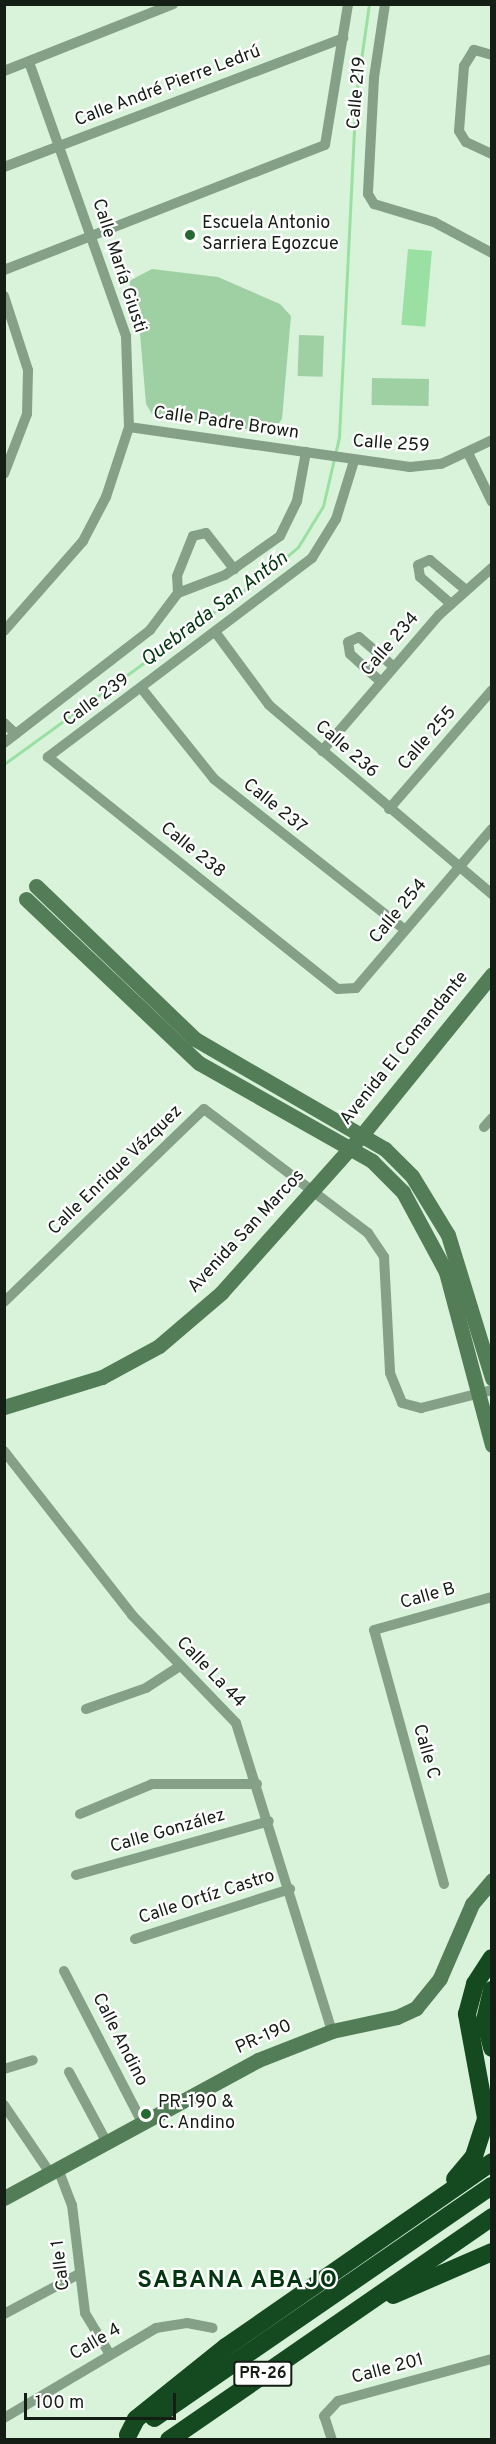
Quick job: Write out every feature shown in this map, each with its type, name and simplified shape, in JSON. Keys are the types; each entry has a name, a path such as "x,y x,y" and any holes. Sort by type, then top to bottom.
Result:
{"highway":[{"path":"424,2209 467,2166 484,2130 486,2102 467,2014 475,1984 492,1958"},
{"path":"492,1990 485,2021 492,2048"},
{"path":"125,2437 136,2420 226,2347 492,2162"},
{"name":"PR-26","path":"125,2437 492,2186"},
{"name":"PR-26","path":"169,2439 492,2217"},
{"path":"358,2309 492,2252"}],"main road":[{"path":"36,886 195,1039 385,1149 432,1203 458,1260 492,1378"},
{"path":"26,899 199,1063 372,1161 422,1219 446,1272 485,1392 492,1445"},
{"name":"Avenida El Comandante","path":"349,1149 492,974"},
{"name":"Avenida San Marcos","path":"4,1407 102,1377 159,1346 221,1293 349,1149"},
{"name":"PR-190","path":"4,2198 258,2060 332,2031 398,2018 416,2008 440,1978 472,1904 492,1880"}],"street":[{"path":"4,71 173,4"},
{"path":"4,270 326,146 348,4"},
{"name":"Calle 219","path":"385,4 374,78 368,184 374,204 434,222 492,253"},
{"name":"Calle André Pierre Ledrú","path":"4,167 343,38"},
{"path":"492,55 474,50 464,66 459,131 466,142 492,154"},
{"name":"Calle María Giusti","path":"4,631 82,541 106,496 129,427 126,336 94,236 29,62"},
{"path":"4,296 28,370 27,414 4,474"},
{"name":"Calle Padre Brown","path":"129,427 319,454"},
{"name":"Calle 259","path":"319,454 351,460 426,466 469,455 492,440"},
{"path":"4,743 150,630 178,593 234,569 286,527 297,501 306,452"},
{"path":"469,455 492,502"},
{"path":"216,633 312,558 336,519 351,460"},
{"path":"178,593 177,576 199,532 212,538 234,569"},
{"path":"451,604 420,577 418,565 430,560 466,590"},
{"name":"Calle 234","path":"322,751 393,666 451,604 492,568"},
{"name":"Calle 239","path":"56,752 216,633"},
{"name":"Calle 236","path":"216,633 269,705 492,894"},
{"path":"380,681 350,654 348,642 359,637 393,666"},
{"name":"Calle 237","path":"142,689 213,779 405,930"},
{"name":"Calle 255","path":"389,809 492,690"},
{"path":"4,723 16,734"},
{"name":"Calle 238","path":"56,752 48,758 322,977"},
{"name":"Calle 254","path":"322,977 338,989 356,988 492,828"},
{"path":"26,899 36,886"},
{"name":"Calle Enrique Vázquez","path":"4,1302 204,1109 310,1193 368,1233 384,1257 390,1373 402,1403 421,1408 485,1392"},
{"path":"484,1127 492,1118"},
{"name":"Calle La 44","path":"4,1451 96,1570 180,1666 236,1723 269,1821 332,2031"},
{"name":"Calle B","path":"374,1630 492,1597"},
{"name":"Calle C","path":"374,1630 444,1884"},
{"path":"86,1709 146,1688 180,1666"},
{"path":"80,1814 152,1784 257,1784"},
{"name":"Calle González","path":"76,1875 269,1821"},
{"name":"Calle Ortíz Castro","path":"135,1939 290,1889"},
{"name":"Calle Andino","path":"64,1971 143,2124"},
{"path":"4,2069 33,2060"},
{"path":"69,2072 107,2144"},
{"name":"Calle 1","path":"4,2105 54,2171 72,2205 85,2313 109,2353"},
{"path":"4,2314 79,2274"},
{"name":"Calle 4","path":"4,2418 109,2353 156,2328 187,2324 213,2328"},
{"name":"Calle 201","path":"332,2439 324,2416 338,2401 492,2359"}],"shaded area":[{"path":"408,249 432,251 425,327 401,325"},
{"path":"152,269 218,277 280,304 291,316 282,419 272,433 152,414 146,404 139,322 129,281"},
{"path":"299,335 324,336 323,377 298,376"},
{"path":"372,378 429,379 429,406 372,405"}],"waterway":[{"name":"Quebrada San Antón","path":"4,764 265,575 298,547 323,506 339,437 356,95 369,4"}],"place":[{"name":"Escuela Antonio Sarriera Egozcue","path":"190,235"},
{"name":"PR-190 & C. Andino","path":"146,2114"}],"district":[{"name":"SABANA ABAJO","path":"238,2282"}]}
